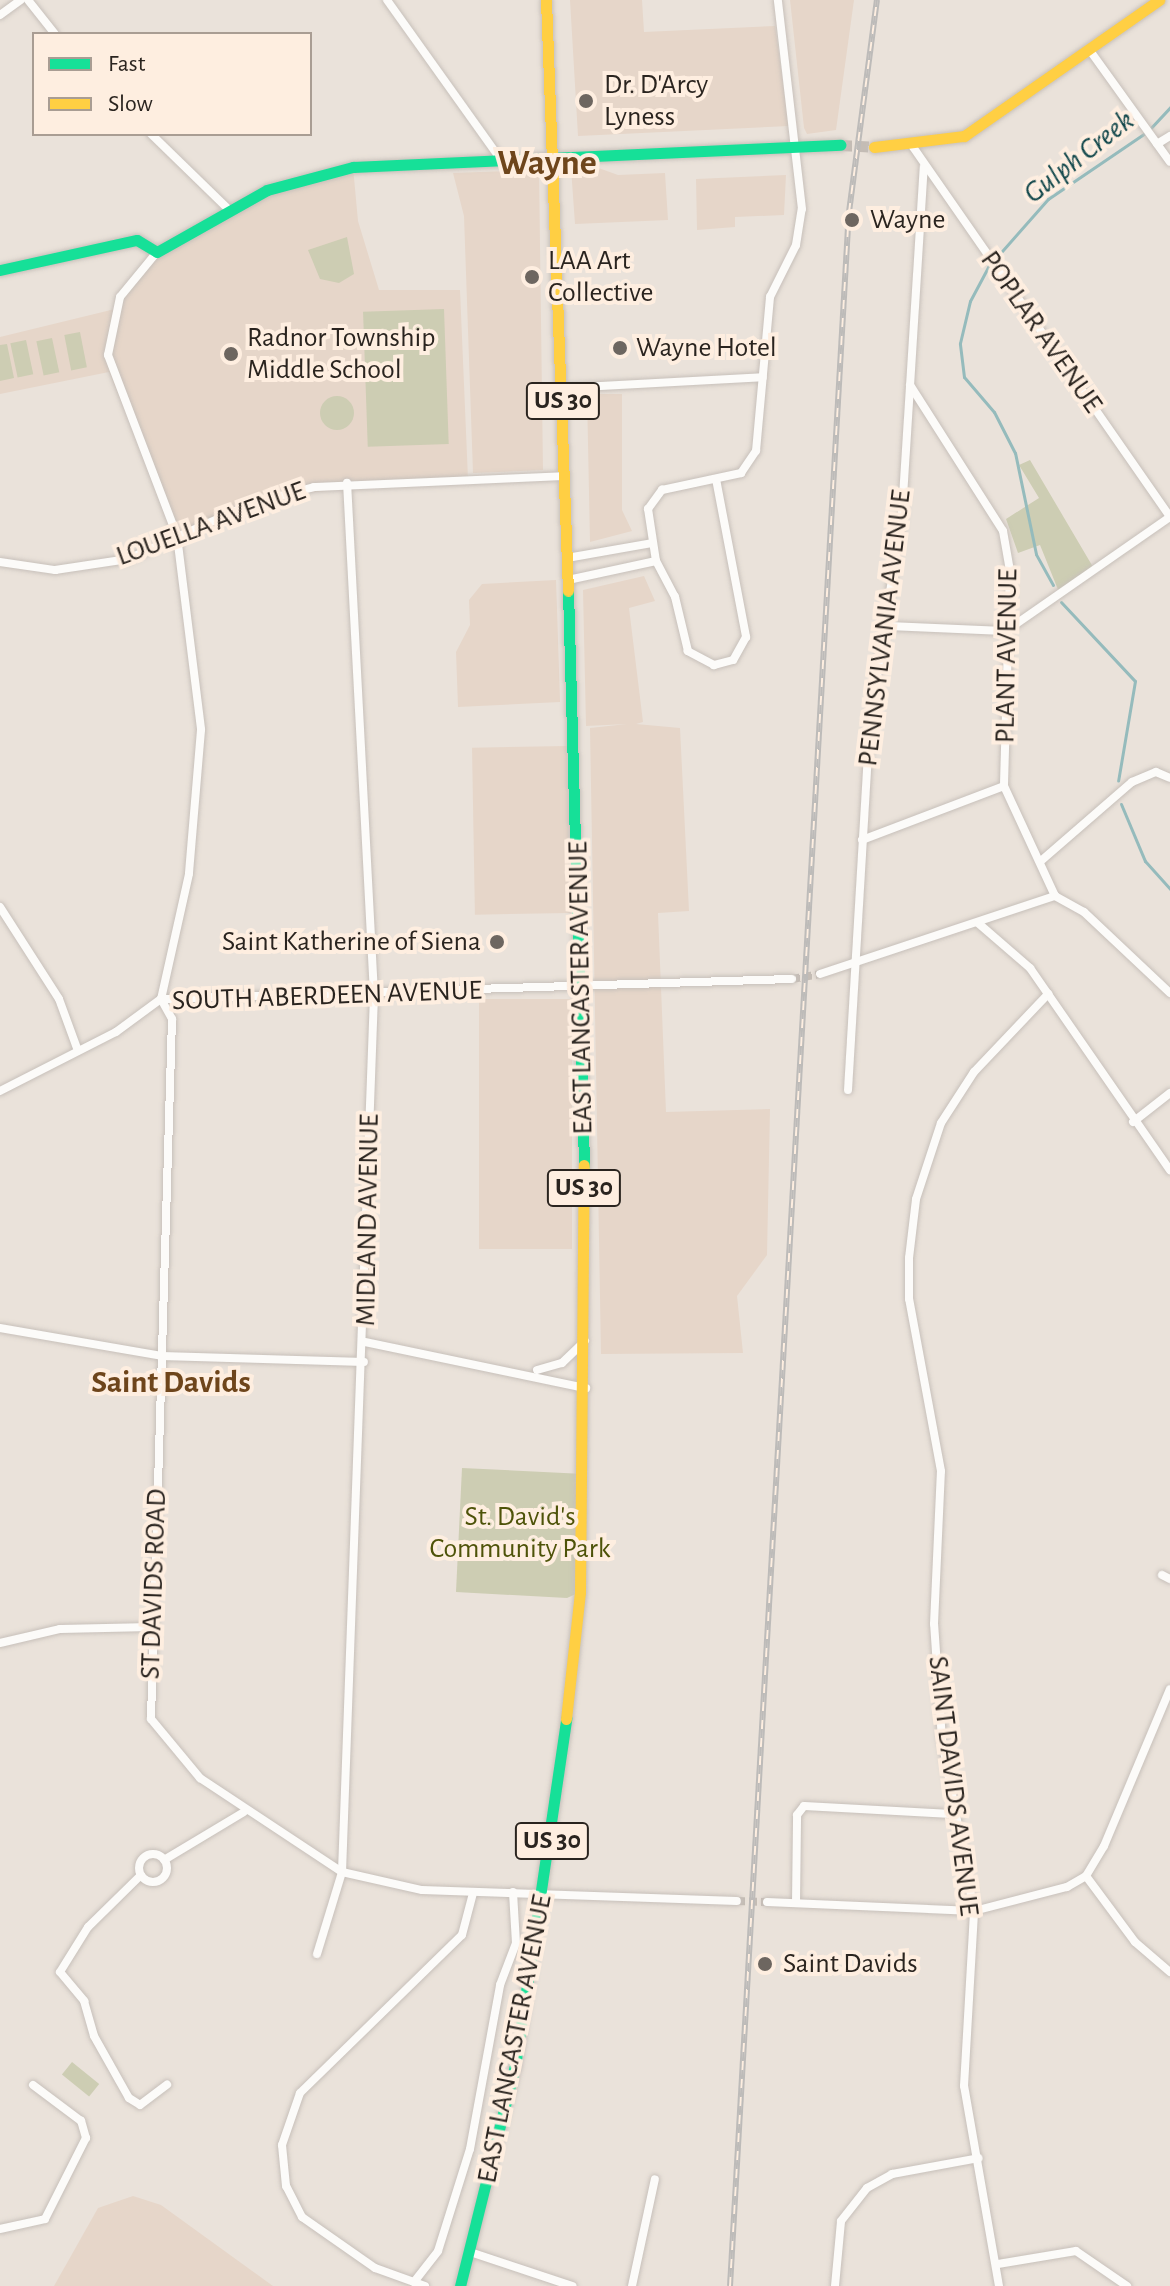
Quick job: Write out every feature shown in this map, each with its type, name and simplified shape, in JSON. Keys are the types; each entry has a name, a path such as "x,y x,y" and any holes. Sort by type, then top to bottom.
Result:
{"main road":[{"name":"US 30","path":"546,0 556,159"},
{"path":"874,147 913,147 964,136 1091,52 1159,0"},
{"path":"0,270 137,240 157,252 227,208 291,181 353,167 841,145"},
{"name":"EAST LANCASTER AVENUE","path":"460,2286 470,2252 546,1891 577,1638 586,1388 582,987 556,159"}],"street":[{"path":"0,15 21,0"},
{"path":"28,0 53,32"},
{"path":"387,0 503,162"},
{"path":"716,479 746,629 733,660 709,665 690,654 675,597 656,561 652,543 654,495 716,479 752,462 770,297 801,224 778,0"},
{"path":"1091,52 1170,162"},
{"path":"153,136 227,208"},
{"path":"1157,144 1170,136"},
{"name":"POPLAR AVENUE","path":"913,147 1170,517"},
{"name":"PENNSYLVANIA AVENUE","path":"848,1090 862,840 887,626 910,385 924,167"},
{"path":"157,252 120,297 109,371 177,536 201,730 189,874 161,999"},
{"path":"563,388 763,377"},
{"name":"PLANT AVENUE","path":"910,385 996,510 1010,570 1004,786 1042,860 1055,896"},
{"name":"LOUELLA AVENUE","path":"0,562 70,568 128,559 253,503 347,483 566,476"},
{"name":"MIDLAND AVENUE","path":"317,1954 342,1872 365,1342 374,994 347,483"},
{"path":"887,626 1006,631 1170,517"},
{"path":"567,558 652,543"},
{"path":"568,580 656,561"},
{"path":"1042,860 1132,782 1156,772 1170,778"},
{"path":"862,840 1004,786"},
{"path":"820,974 1055,896 1084,912 1170,993"},
{"path":"0,907 59,999 78,1051"},
{"path":"978,923 1048,994 1133,1122 1170,1170"},
{"name":"SOUTH ABERDEEN AVENUE","path":"0,1091 78,1051 161,999 792,979"},
{"name":"SAINT DAVIDS AVENUE","path":"999,2286 998,2264 964,2086 974,1911 952,1814 934,1624 941,1471 909,1299 909,1258 916,1199 941,1123 974,1072 1048,994"},
{"name":"ST DAVIDS ROAD","path":"161,999 172,1019 151,1627 151,1719 170,1748 244,1812 342,1872 473,1893 546,1891 737,1901"},
{"path":"1133,1122 1170,1093"},
{"path":"0,1328 162,1356 364,1362"},
{"path":"523,1372 562,1363 586,1340"},
{"path":"365,1342 472,1369 523,1372 586,1388"},
{"path":"0,1643 60,1629 151,1627"},
{"path":"767,1902 974,1911 1003,1909 1086,1876 1170,1689"},
{"path":"796,1903 797,1815 804,1806 952,1814"},
{"path":"167,2085 140,2105 129,2098 94,2036 84,2001 60,1972 88,1927 141,1875 145,1857 164,1860 244,1812"},
{"path":"141,1875 161,1879 164,1860"},
{"path":"1086,1876 1135,1942 1170,1972"},
{"path":"414,2282 438,2251 470,2149 500,1985 516,1943 513,1892"},
{"path":"425,2286 366,2263 302,2217 286,2186 282,2145 300,2093 462,1935 473,1893"},
{"path":"0,2229 45,2219 86,2138 81,2121 33,2085"},
{"path":"835,2286 841,2221 867,2188 892,2174 979,2158"},
{"path":"632,2286 655,2179"},
{"path":"998,2264 1076,2251 1127,2286"},
{"path":"470,2252 572,2286"}],"shaded area":[{"path":"570,0 642,0 644,32 775,26 789,126 578,136"},
{"path":"790,0 854,0 836,130 807,134 804,128"},
{"path":"593,166 618,175 665,173 668,220 575,224 571,168"},
{"name":"Radnor Township Middle School","path":"353,167 358,221 379,290 460,290 468,479 280,495 177,536 109,372 0,394 0,337 115,309 143,262 239,203"},
{"path":"539,170 543,470 473,473 464,216 453,173"},
{"path":"786,175 784,215 735,217 735,227 697,230 696,179"},
{"path":"587,394 622,394 622,510 632,531 590,542"},
{"path":"644,576 655,601 629,608 643,722 636,724 680,728 689,911 658,913 666,1112 770,1109 767,1255 737,1296 743,1353 601,1354 590,728 627,724 586,726 583,590"},
{"path":"556,580 560,702 458,707 456,652 470,625 469,600 482,584"},
{"path":"567,746 570,913 475,915 472,748"},
{"path":"479,999 572,999 572,1249 479,1249"},
{"path":"133,2196 161,2205 273,2286 54,2286 98,2208"}],"green space":[{"path":"347,237 354,274 339,283 320,279 308,250"},
{"path":"444,309 449,444 368,447 363,312"},
{"path":"80,332 87,367 71,370 64,335"},
{"path":"52,338 59,372 44,376 36,341"},
{"path":"26,340 33,374 18,378 10,343"},
{"path":"7,344 14,378 0,381 0,345"},
{"path":"337,396 349,401 354,413 349,425 337,430 325,425 320,413 325,401"},
{"path":"1030,460 1093,567 1059,592 1040,545 1018,553 1006,519 1039,498 1019,465"},
{"name":"St. David's Community Park","path":"462,1468 584,1474 580,1592 567,1598 456,1592"},
{"path":"72,2062 99,2084 89,2096 62,2074"}],"waterway":[{"name":"Gulph Creek","path":"1053,585 1036,554 1015,453 994,412 964,377 960,343 970,301 988,267 1048,199 1148,131 1170,107"},
{"name":"Gulph Creek","path":"1061,602 1135,681 1118,781"},
{"name":"Gulph Creek","path":"1121,804 1145,861 1170,889"}],"tunnel":[{"path":"841,145 874,147"},
{"path":"792,979 820,974"},
{"path":"737,1901 767,1902"}],"railway":[{"path":"730,2286 849,212 877,0"}],"traffic: fast":[{"path":"0,270 137,240 157,252 267,190 353,167 841,145"},
{"path":"568,591 584,1165"},
{"path":"460,2286 515,2066 566,1719"}],"traffic: slow":[{"path":"546,0 568,591"},
{"path":"874,147 964,136 1159,0"},
{"path":"566,1719 580,1592 584,1165"}],"place":[{"name":"Dr. D'Arcy Lyness","path":"586,101"},
{"name":"Wayne","path":"852,220"},
{"name":"LAA Art Collective","path":"532,277"},
{"name":"Wayne Hotel","path":"620,348"},
{"name":"Radnor Township Middle School","path":"231,354"},
{"name":"Saint Katherine of Siena","path":"497,942"},
{"name":"Saint Davids","path":"765,1964"}],"district":[{"name":"Wayne","path":"547,164"},
{"name":"Saint Davids","path":"171,1382"}]}
